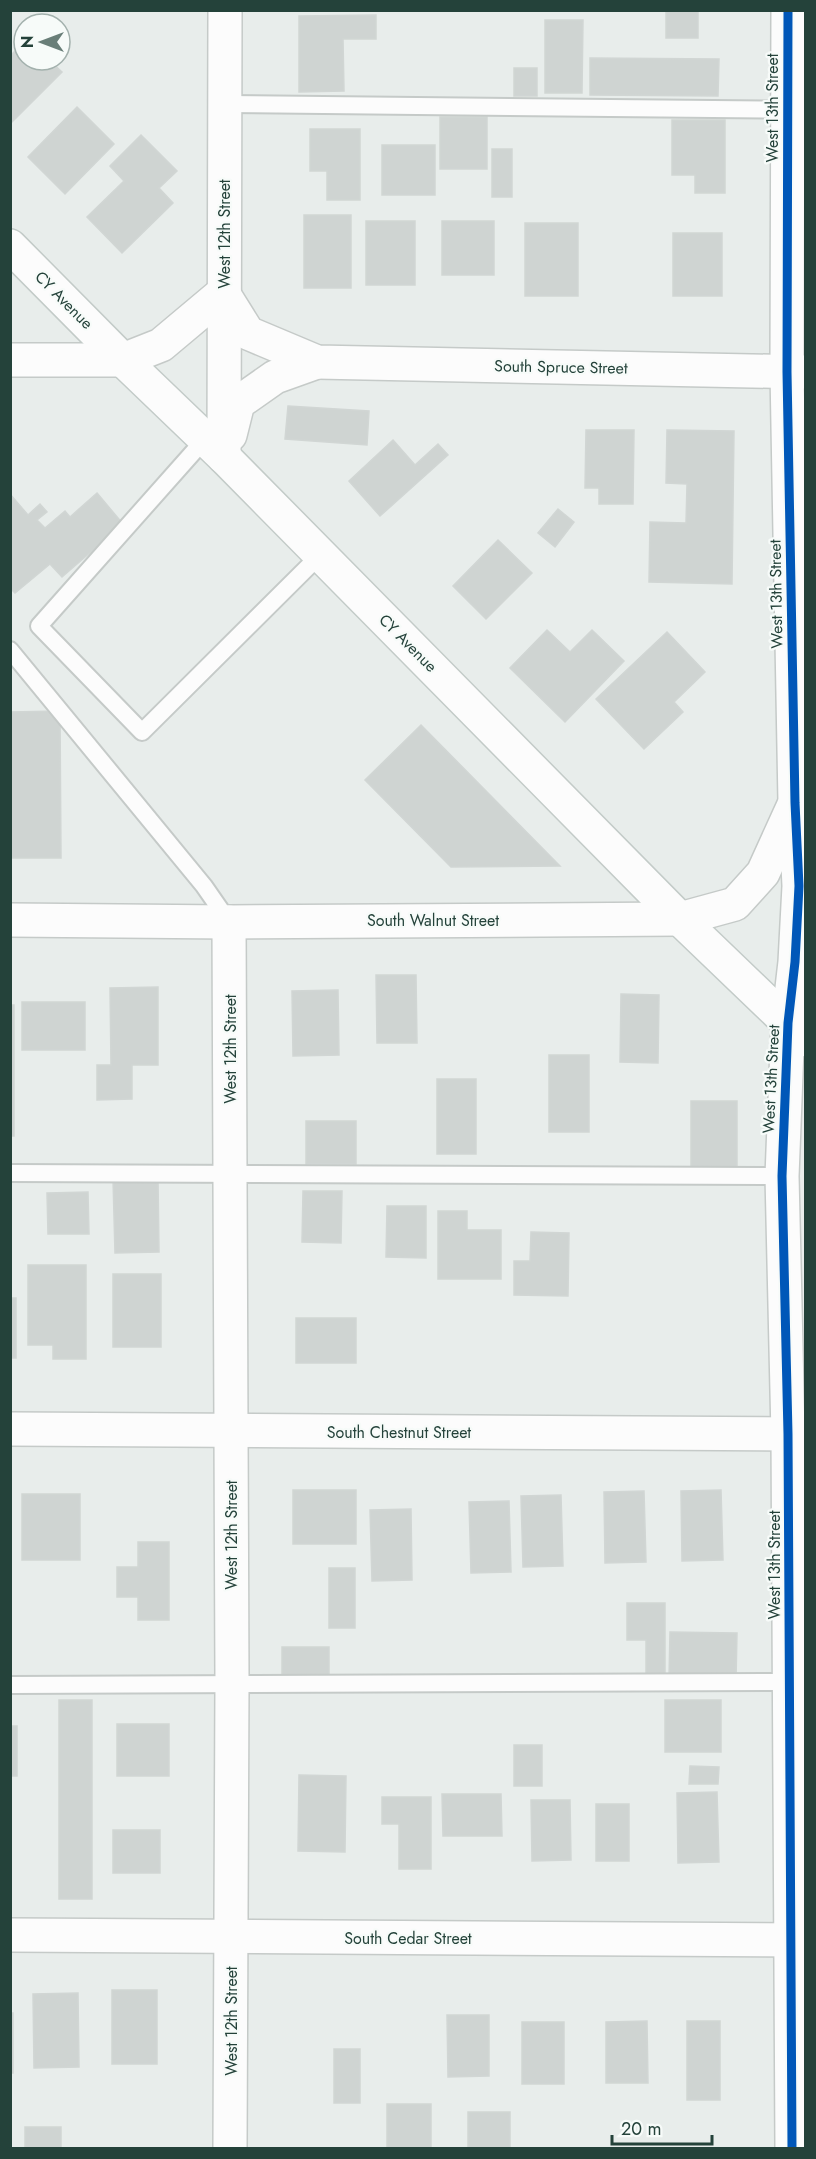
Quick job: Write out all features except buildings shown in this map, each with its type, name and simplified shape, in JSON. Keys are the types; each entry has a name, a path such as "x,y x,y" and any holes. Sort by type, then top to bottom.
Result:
{"street":[{"name":"West 12th Street","path":"215,448 223,293 225,10"},
{"name":"West 13th Street","path":"788,10 796,110 795,803 802,917 797,1031 782,1176 797,1442 790,1682 798,1940 792,2148"},
{"name":"CY Avenue","path":"10,246 123,360 215,448 680,919 797,1031"},
{"path":"10,360 123,360 161,345 223,293"},
{"name":"South Spruce Street","path":"223,293 248,333 317,362"},
{"name":"South Spruce Street","path":"215,448 238,403 275,377 317,362 796,372"},
{"name":"South Walnut Street","path":"10,920 229,922 680,919 735,904 763,873 795,803"},
{"name":"West 12th Street","path":"229,922 232,1683 230,2148"},
{"name":"South Chestnut Street","path":"10,1429 797,1442"},
{"name":"South Cedar Street","path":"10,1935 798,1940"}],"lane":[{"path":"225,104 796,110"},
{"path":"215,448 39,626 142,732 320,555"},
{"path":"10,650 204,885 229,922"},
{"path":"10,1173 782,1176"},
{"path":"10,1685 790,1682"}],"cycle path":[{"path":"788,10 787,372 795,803 799,886 795,962 788,1023 782,1176 788,1434 792,2148"}]}
